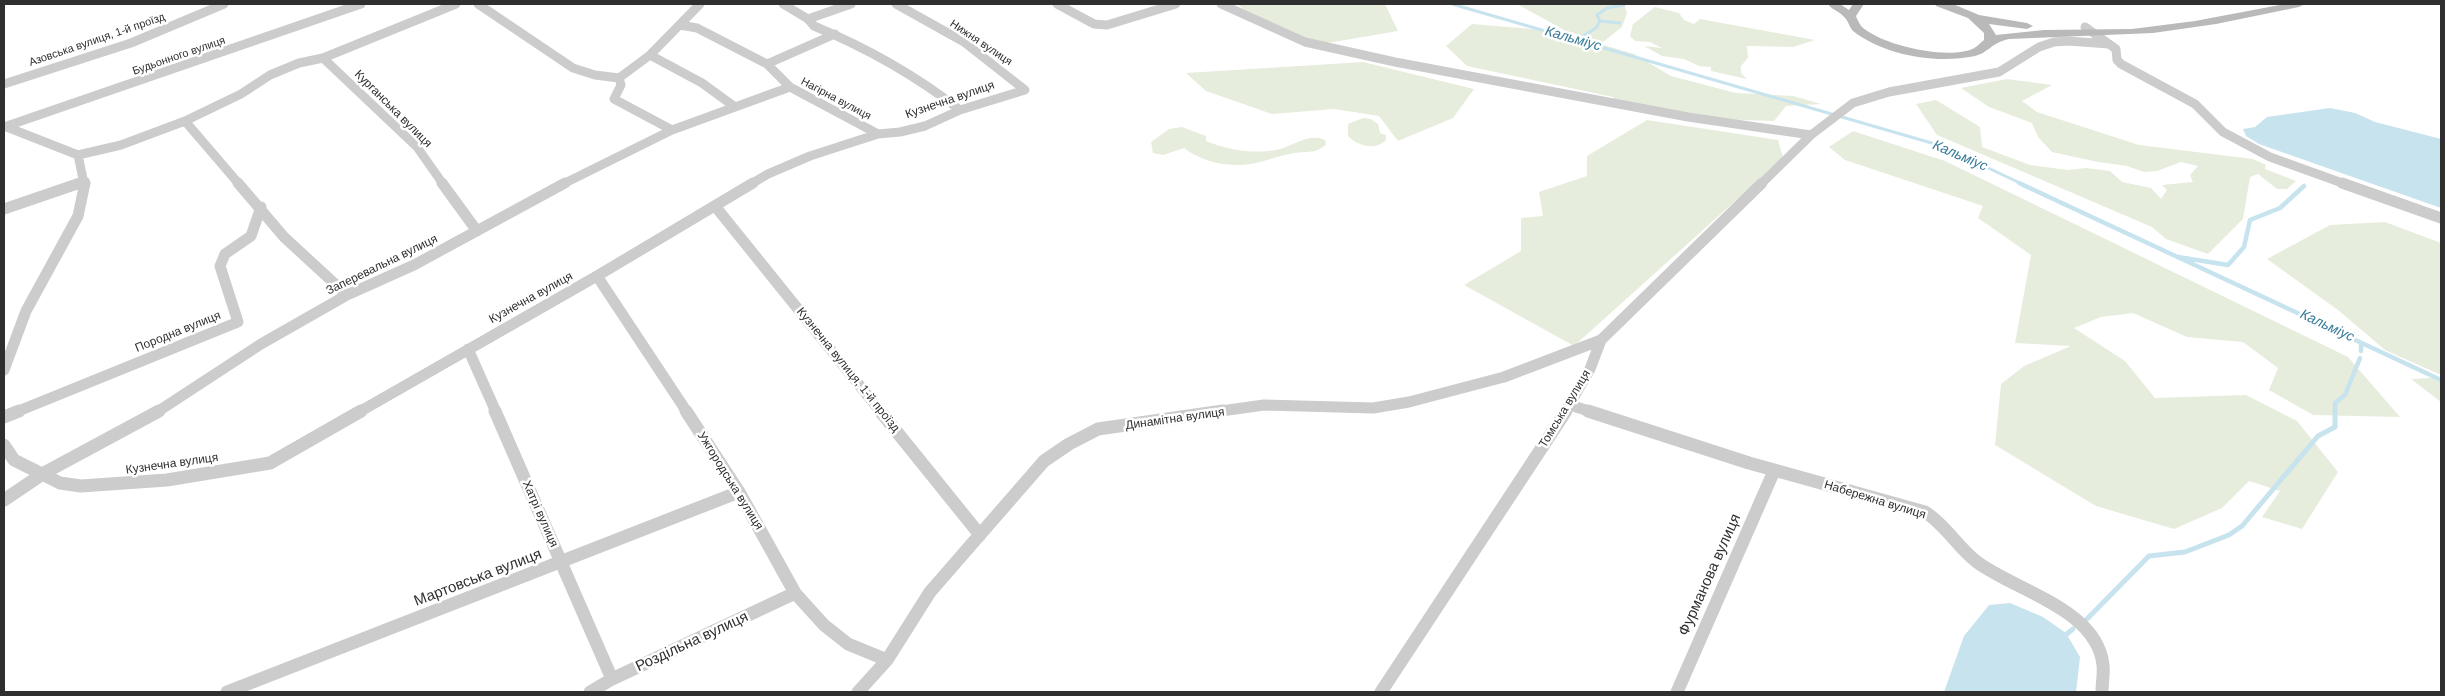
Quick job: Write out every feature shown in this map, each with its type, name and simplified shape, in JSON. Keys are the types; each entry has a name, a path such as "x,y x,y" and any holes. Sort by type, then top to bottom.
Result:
{"main road":[{"path":"1833,4 1849,15 1852,23 1872,39 1907,51 1927,55 1964,55 1987,46 1991,39 1988,28 1975,18"},
{"path":"1849,15 1859,4"},
{"path":"1940,4 1975,18 2019,25 2090,31 2150,23 2258,4"},
{"path":"1991,39 2033,33 2163,28 2242,16 2299,4"}],"street":[{"name":"Азовська вулиця, 1-й проїзд","path":"4,84 130,42 224,4"},
{"name":"Будьонного вулиця","path":"5,126 361,4"},
{"path":"5,126 78,155 121,145 184,121 241,94 270,75 299,64 323,58 456,4"},
{"path":"478,4 573,68 595,75 619,78 650,55 700,4"},
{"path":"783,4 814,26 835,34 889,61 930,85 960,110"},
{"path":"808,20 851,4"},
{"name":"Нижня вулиця","path":"901,4 1010,76 1025,90"},
{"path":"1057,4 1099,25 1107,25 1176,4"},
{"path":"1221,4 1305,42 1395,62 1688,117 1811,135"},
{"name":"Нагірна вулиця","path":"680,25 697,28 766,64 790,87 878,134"},
{"path":"2090,31 2116,49 2115,55 2121,64 2195,104 2206,117 2238,141 2270,157 2441,218"},
{"path":"766,64 835,34"},
{"name":"Томська вулиця","path":"1380,692 1570,405 1590,369 1601,340 1811,135 1845,108 1885,93 2000,72 2042,46 2055,42 2109,44"},
{"path":"650,55 702,83 735,107"},
{"name":"Курганська вулиця","path":"323,58 417,147 477,231"},
{"path":"619,78 621,84 614,99 672,130"},
{"name":"Заперевальна вулиця","path":"4,500 44,473 94,444 145,420 261,344 347,295 414,265 592,168 672,130 790,87"},
{"name":"Кузнечна вулиця","path":"4,445 14,460 44,473 60,483 81,486 116,485 270,463 597,276 768,174 810,156 878,134 925,126 960,110 1025,90"},
{"path":"184,121 261,207 284,237 347,295"},
{"path":"4,370 26,311 78,216 85,181 78,155"},
{"path":"4,209 85,181"},
{"name":"Кузнечна вулиця, 1-й проїзд","path":"715,206 980,535"},
{"name":"Породна вулиця","path":"4,417 238,322 220,266 226,254 251,236 261,207"},
{"name":"Ужгородська вулиця","path":"597,276 740,492 795,593 824,625 848,644 887,660"},
{"name":"Динамітна вулиця","path":"858,692 887,660 930,592 1044,461 1069,444 1098,429 1264,405 1372,408 1400,403 1504,377 1601,340"},
{"name":"Хатрі вулиця","path":"468,349 612,679"},
{"name":"Набережна вулиця","path":"1570,405 1774,471 1928,513 1977,562 2048,601 2083,624 2098,648 2104,680 2102,692"},
{"name":"Фурманова вулиця","path":"1677,692 1774,471"},
{"name":"Мартовська вулиця","path":"227,692 740,492"},
{"name":"Роздільна вулиця","path":"590,692 612,679 795,593"}],"green space":[{"path":"1238,4 1385,4 1398,31 1310,46 1244,10"},
{"path":"1517,4 1624,4 1627,13 1622,27 1603,42 1566,31"},
{"path":"1655,7 1679,13 1684,20 1694,24 1700,19 1815,40 1793,47 1747,46 1748,58 1741,66 1741,73 1747,79 1711,71 1711,67 1699,66 1684,59 1662,56 1644,46 1662,48 1650,42 1635,41 1630,36 1633,24"},
{"path":"1472,24 1556,31 1634,54 1671,76 1736,93 1793,96 1821,104 1786,106 1774,121 1713,119 1617,102 1613,97 1467,66 1446,46"},
{"path":"1363,62 1474,89 1453,118 1398,141 1379,116 1334,109 1272,114 1206,91 1186,73"},
{"path":"2007,79 2052,85 2022,101 2037,112 2139,145 2253,159 2266,165 2265,169 2296,181 2287,189 2277,189 2258,174 2250,177 2243,219 2208,254 2166,239 2152,227 1937,135 1916,104 1936,100 1980,127 1982,147 2030,165 2068,170 2086,168 2110,171 2122,182 2151,188 2161,199 2167,190 2162,185 2193,182 2190,175 2198,166 2181,162 2157,171 2144,172 2127,166 2052,152 2038,137 2032,123 1989,107 1961,88"},
{"path":"1363,118 1371,119 1378,124 1380,133 1386,135 1386,140 1377,145 1367,146 1348,136 1348,124"},
{"path":"1647,120 1778,140 1783,158 1574,346 1464,285 1521,251 1521,218 1543,216 1539,192 1587,176 1587,156"},
{"path":"1182,127 1206,136 1206,141 1242,151 1271,151 1313,138 1325,140 1326,144 1316,151 1294,153 1242,165 1211,161 1197,156 1184,148 1163,155 1153,153 1151,142 1169,129"},
{"path":"1853,131 1945,161 2348,357 2400,417 2313,415 2269,390 2278,368 2243,342 2187,337 2133,313 2101,317 2074,328 2125,361 2155,398 2246,395 2297,421 2338,472 2302,529 2262,517 2280,491 2249,481 2222,508 2174,529 2096,506 1995,445 2001,384 2024,366 2071,346 2015,343 2031,255 1978,218 1983,206 1845,160 1829,147"},
{"path":"2385,222 2441,243 2441,375 2385,350 2338,310 2267,259 2330,225"},
{"path":"2431,378 2441,382 2441,402 2411,379"}],"water":[{"path":"2330,108 2355,113 2375,122 2441,139 2441,208 2259,144 2246,136 2243,129 2255,127 2267,117"},
{"path":"2010,603 2043,617 2066,633 2080,657 2076,692 1944,692 1964,636 1989,605"}],"waterway":[{"name":"Кальміус","path":"1452,4 1576,40"},
{"path":"1600,21 1597,15 1607,8 1624,5"},
{"path":"1576,40 1596,28 1600,21"},
{"path":"1600,21 1620,23"},
{"name":"Кальміус","path":"1576,40 1942,146 2022,184"},
{"name":"Кальміус","path":"2019,183 2441,380"},
{"path":"2178,257 2228,265 2244,247 2250,220 2280,208 2304,186"},
{"name":"Кальміус","path":"2361,343 2361,351"},
{"path":"2086,620 2149,556 2185,552 2229,535 2242,526 2318,436 2335,427 2335,403 2345,395 2360,358"},
{"path":"2063,637 2073,629"}]}
